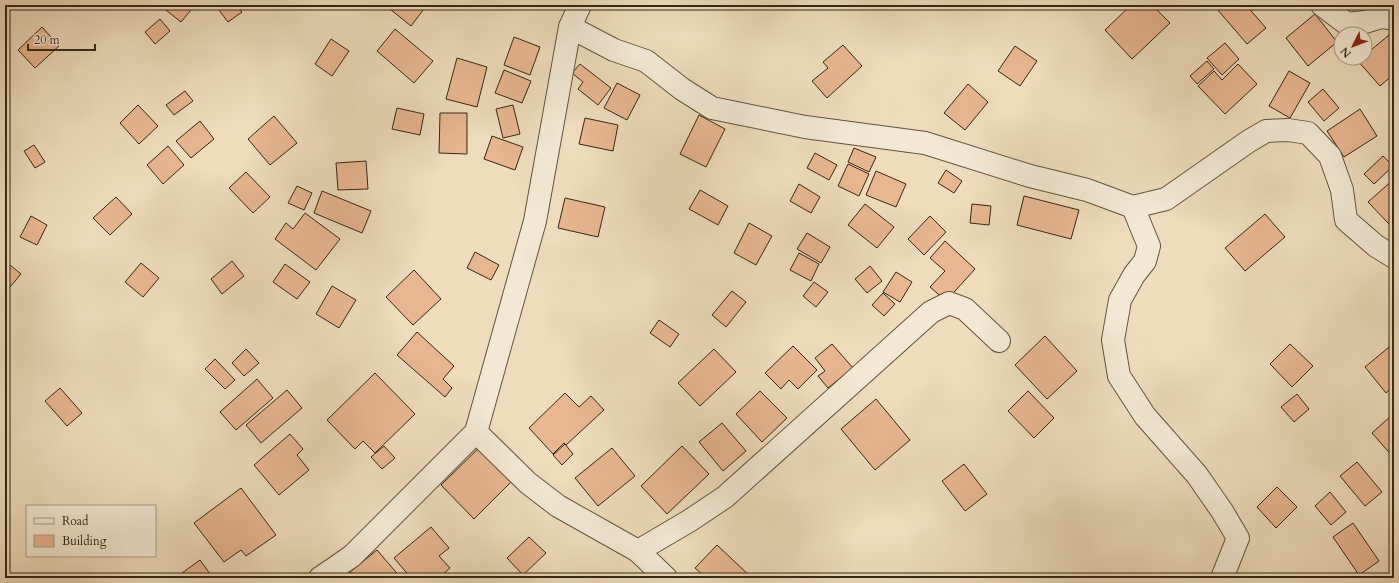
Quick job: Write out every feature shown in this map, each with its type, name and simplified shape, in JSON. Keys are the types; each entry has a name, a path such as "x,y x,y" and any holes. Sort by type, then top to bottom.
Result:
{"street":[{"path":"320,578 352,556 476,432 535,221 570,27 580,5"},
{"path":"1322,5 1347,24 1365,22 1381,17 1394,19"},
{"path":"570,27 614,50 646,61 682,89 712,108 805,128 925,143 1030,176 1087,190 1133,206 1166,199 1248,141 1266,131 1288,130 1308,133 1330,156 1342,190 1346,220 1376,246 1394,257"},
{"path":"1133,206 1149,246 1145,261 1134,275 1120,300 1113,340 1119,376 1145,416 1197,476 1222,511 1238,538 1222,578"},
{"path":"638,551 689,521 725,497 931,312 949,303 965,310 999,342"},
{"path":"476,432 528,483 558,506 638,551 666,578"}],"building":[{"path":"164,5 184,5 191,10 181,22 162,7"},
{"path":"215,5 236,5 242,12 228,22"},
{"path":"385,5 427,5 411,26"},
{"path":"1131,5 1152,5 1170,23 1132,59 1105,30"},
{"path":"1222,5 1246,5 1266,28 1247,44 1217,9"},
{"path":"1386,5 1394,5 1394,13"},
{"path":"1315,14 1333,37 1333,45 1308,66 1286,38"},
{"path":"160,19 170,31 155,44 145,32"},
{"path":"42,27 59,46 35,68 18,50"},
{"path":"395,29 433,61 414,83 377,51"},
{"path":"1389,35 1394,41 1394,74 1380,86 1362,66 1373,66 1373,48"},
{"path":"514,37 540,47 530,75 504,65"},
{"path":"331,39 349,51 332,76 315,64"},
{"path":"1225,43 1239,59 1222,75 1207,58"},
{"path":"843,45 862,66 827,98 812,81 828,68 823,62"},
{"path":"1015,46 1037,61 1020,86 998,71"},
{"path":"457,58 487,67 477,107 446,99"},
{"path":"1207,61 1214,69 1197,84 1190,76"},
{"path":"580,64 611,88 598,105 578,89 583,82 572,73"},
{"path":"1238,64 1257,84 1225,114 1198,86 1214,71 1222,80"},
{"path":"504,70 531,81 522,103 495,93"},
{"path":"1289,71 1310,83 1290,118 1269,106"},
{"path":"617,83 640,95 627,120 604,108"},
{"path":"968,84 988,102 965,130 944,113"},
{"path":"1323,89 1339,108 1324,121 1308,102"},
{"path":"185,91 193,101 174,115 166,105"},
{"path":"138,105 158,126 139,144 120,123"},
{"path":"513,105 520,134 503,138 496,109"},
{"path":"397,108 424,114 420,135 392,129"},
{"path":"1360,109 1377,136 1344,157 1327,131"},
{"path":"440,113 467,113 467,154 439,153"},
{"path":"699,115 725,129 706,167 680,154"},
{"path":"274,116 297,143 270,165 248,139"},
{"path":"585,118 618,125 613,151 579,144"},
{"path":"200,121 214,139 191,158 176,141"},
{"path":"492,136 523,147 515,170 484,159"},
{"path":"34,145 45,162 35,168 24,151"},
{"path":"168,146 184,165 163,184 147,165"},
{"path":"854,148 876,157 869,172 848,162"},
{"path":"815,153 837,165 829,180 807,168"},
{"path":"1383,156 1393,166 1374,184 1364,174"},
{"path":"366,161 368,189 338,190 336,163"},
{"path":"848,164 869,174 859,196 838,186"},
{"path":"946,170 962,181 954,193 938,183"},
{"path":"876,171 906,184 896,207 866,195"},
{"path":"246,172 270,197 253,213 229,188"},
{"path":"1394,179 1394,220 1389,224 1368,202"},
{"path":"799,184 820,197 811,213 790,201"},
{"path":"297,186 312,193 304,210 288,203"},
{"path":"700,190 728,206 718,225 689,209"},
{"path":"322,191 371,211 362,233 314,213"},
{"path":"1024,196 1079,210 1071,239 1017,225"},
{"path":"116,197 132,214 110,235 93,218"},
{"path":"565,198 605,207 598,237 558,228"},
{"path":"865,204 894,227 877,248 848,225"},
{"path":"972,204 991,206 989,225 970,223"},
{"path":"305,213 340,239 316,270 275,239 286,223 293,229"},
{"path":"1265,214 1285,237 1245,271 1225,248"},
{"path":"31,216 47,225 37,245 20,237"},
{"path":"930,216 946,232 924,255 908,239"},
{"path":"749,223 772,236 756,265 734,253"},
{"path":"807,233 830,247 821,263 797,249"},
{"path":"945,241 975,269 946,301 930,287 945,271 930,258"},
{"path":"475,252 499,265 491,280 467,268"},
{"path":"799,253 819,264 811,281 790,270"},
{"path":"5,261 21,274 5,293"},
{"path":"232,261 244,276 222,294 211,279"},
{"path":"141,263 159,278 143,297 125,282"},
{"path":"285,264 310,282 297,299 273,282"},
{"path":"870,266 882,281 867,293 855,279"},
{"path":"414,270 441,299 413,325 386,297"},
{"path":"896,272 912,282 900,302 883,292"},
{"path":"814,282 828,292 816,307 803,296"},
{"path":"332,286 356,300 339,328 316,314"},
{"path":"732,291 746,302 726,327 712,315"},
{"path":"883,293 895,304 884,316 872,305"},
{"path":"659,320 679,334 670,347 650,333"},
{"path":"417,332 454,366 443,379 452,388 445,397 397,355"},
{"path":"1045,336 1077,371 1047,399 1015,365"},
{"path":"1394,343 1394,386 1386,393 1365,367"},
{"path":"832,344 853,368 828,388 818,376 825,371 815,358"},
{"path":"1290,344 1313,366 1292,387 1270,364"},
{"path":"793,346 817,370 798,389 789,380 781,389 765,373"},
{"path":"246,349 259,363 244,376 232,363"},
{"path":"714,349 736,372 700,406 678,383"},
{"path":"215,359 235,380 225,389 205,369"},
{"path":"375,373 415,414 375,453 363,441 355,449 327,420"},
{"path":"257,379 273,398 236,430 220,412"},
{"path":"60,388 82,413 67,426 45,401"},
{"path":"287,390 302,408 261,443 246,425"},
{"path":"760,391 787,418 762,442 736,414"},
{"path":"1028,391 1054,418 1034,438 1008,411"},
{"path":"565,393 579,407 591,396 604,410 566,445 564,443 553,454 529,428"},
{"path":"1297,394 1309,409 1294,422 1281,407"},
{"path":"876,399 910,440 875,470 841,429"},
{"path":"1393,414 1394,416 1394,458 1372,433"},
{"path":"722,423 746,451 723,471 699,442"},
{"path":"290,434 303,449 297,455 309,470 279,495 254,465"},
{"path":"487,440 520,473 474,519 441,485"},
{"path":"565,444 573,454 562,465 553,455"},
{"path":"384,446 395,458 382,469 371,457"},
{"path":"682,446 709,474 667,514 641,486"},
{"path":"612,448 635,476 598,506 575,478"},
{"path":"1357,462 1382,492 1365,506 1340,476"},
{"path":"964,464 987,494 965,511 942,481"},
{"path":"1277,487 1297,507 1276,528 1257,507"},
{"path":"241,488 276,535 246,556 241,550 224,562 194,523"},
{"path":"1330,492 1346,512 1331,525 1315,506"},
{"path":"1353,523 1379,561 1359,575 1333,537"},
{"path":"431,527 449,548 439,556 450,568 439,578 411,578 394,558"},
{"path":"529,537 546,553 523,575 507,558"},
{"path":"717,545 751,578 706,578 695,568"},
{"path":"377,550 401,578 355,578 350,572"},
{"path":"200,560 213,578 186,578 182,573"},
{"path":"345,571 351,578 337,578"}]}
